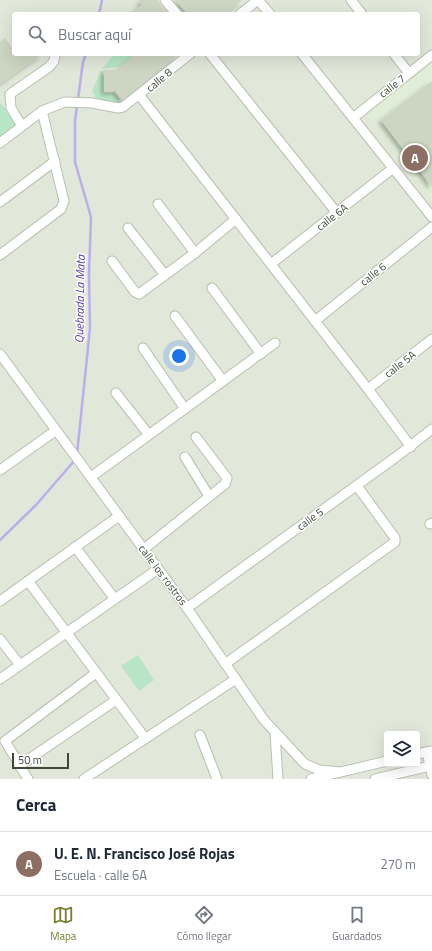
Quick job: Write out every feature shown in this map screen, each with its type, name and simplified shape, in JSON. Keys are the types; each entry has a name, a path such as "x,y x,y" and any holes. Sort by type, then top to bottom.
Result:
{"street":[{"path":"165,0 175,12"},
{"path":"243,12 258,0 268,12"},
{"path":"351,0 360,12"},
{"name":"calle 7","path":"353,118 432,55"},
{"path":"22,126 11,108 9,99 10,94 49,67 54,61 55,56"},
{"name":"calle 8","path":"42,111 66,102 92,103 118,108 128,104 140,96 188,56"},
{"path":"212,56 337,213"},
{"path":"304,56 392,169 432,217"},
{"path":"396,56 409,73"},
{"path":"140,96 368,389 410,447"},
{"path":"0,143 42,111 64,193 64,200 61,209 0,255"},
{"path":"0,202 55,161"},
{"name":"calle 6A","path":"271,264 392,169"},
{"path":"158,204 195,253"},
{"path":"112,261 135,292 139,294 195,253 236,220"},
{"name":"calle 6","path":"314,321 432,227"},
{"path":"128,228 166,275"},
{"path":"212,288 261,354"},
{"path":"175,316 223,381"},
{"name":"calle 5A","path":"368,389 432,339"},
{"path":"91,478 275,343"},
{"path":"143,348 185,409"},
{"name":"calle los rostros","path":"0,354 55,431 188,608 264,720 305,764 319,770 341,772"},
{"path":"116,393 149,435"},
{"name":"calle 5","path":"188,608 357,486 432,429"},
{"path":"0,470 55,431"},
{"path":"144,549 225,484 227,478 196,437"},
{"path":"185,457 209,496"},
{"path":"226,664 395,542 395,538 357,486"},
{"path":"0,601 119,516"},
{"path":"75,547 115,599"},
{"path":"0,679 158,569"},
{"path":"28,581 145,738"},
{"path":"0,639 20,665"},
{"path":"28,779 5,741 96,673"},
{"path":"84,779 236,680"},
{"path":"19,766 116,700"},
{"path":"275,733 278,779"},
{"path":"200,735 217,779"},
{"path":"375,779 431,770 429,752"},
{"path":"311,779 384,762"}],"shaded area":[{"path":"0,0 432,0 432,779 0,779"},
{"path":"432,64 432,202 366,114"}],"green space":[{"path":"112,56 133,56 120,67 102,69"},
{"path":"101,71 103,71 103,93 114,93 123,103 97,100 92,91"},
{"path":"0,102 17,125 0,138"},
{"path":"138,655 154,680 139,691 121,666"}],"building":[{"path":"139,0 157,0 167,12 135,12 142,4"},
{"path":"175,0 242,0 227,12 186,12"},
{"path":"5,38 12,48 12,56 39,56 0,84 0,42"},
{"path":"134,56 176,56 122,100 115,91 104,92 104,70 118,70"},
{"path":"432,81 432,187 381,120"}],"waterway":[{"name":"Quebrada La Mata","path":"99,12 102,0"},
{"name":"Quebrada La Mata","path":"77,454 90,328 89,274 91,217 75,162 75,121 83,62 85,56"},
{"name":"Quebrada La Mata","path":"0,540 36,505 75,460"}],"place":[{"name":"U. E. N. Francisco José Rojas","path":"415,158"}]}
